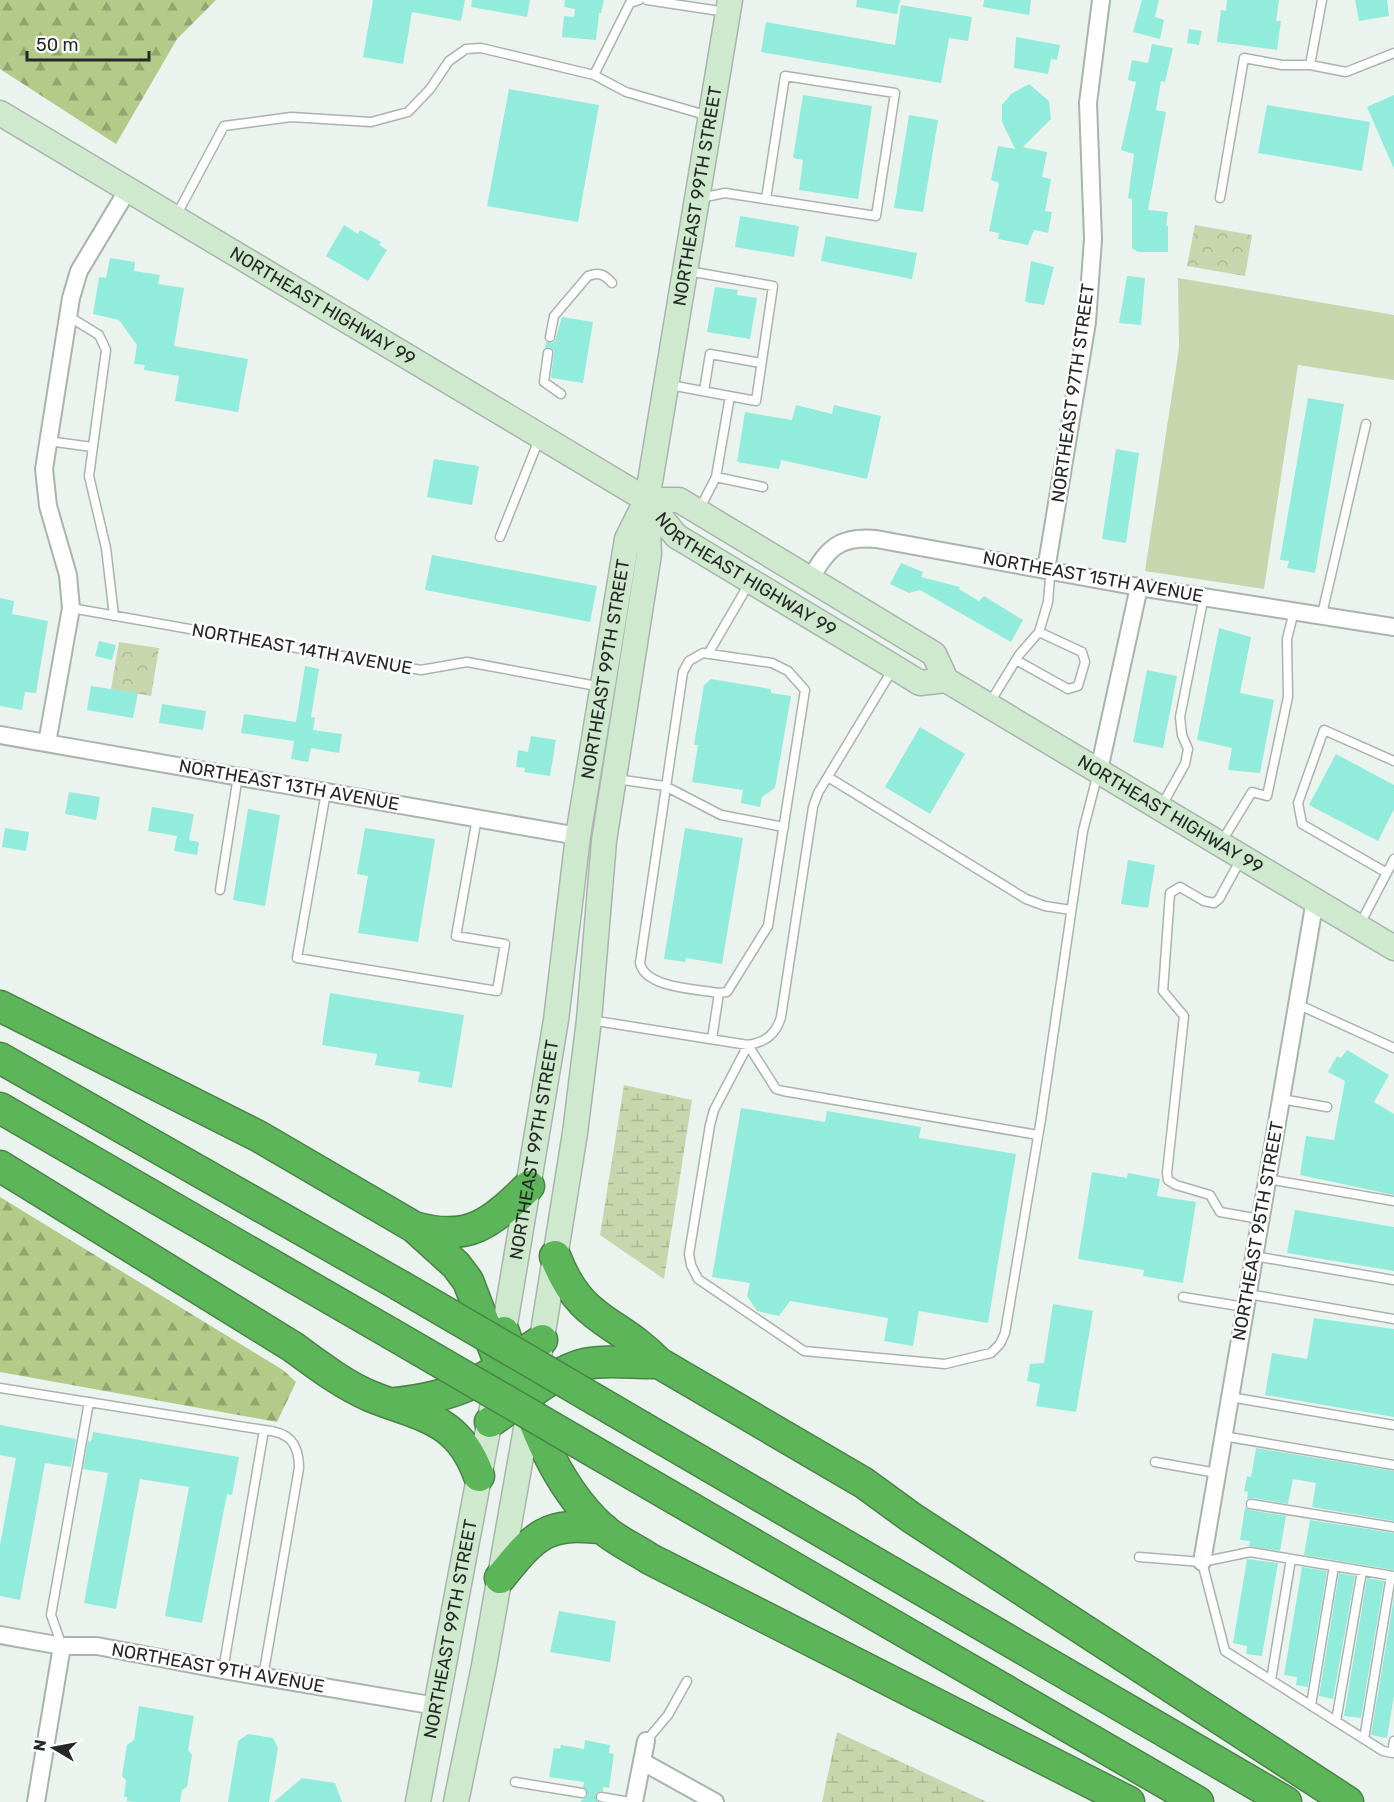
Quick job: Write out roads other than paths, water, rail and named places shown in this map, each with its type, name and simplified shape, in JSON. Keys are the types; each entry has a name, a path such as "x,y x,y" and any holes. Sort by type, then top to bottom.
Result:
{"highway":[{"path":"0,1006 258,1136 414,1227 456,1265 468,1281 489,1329 518,1407 523,1443"},
{"path":"0,1058 399,1285 1286,1802"},
{"path":"0,1108 1198,1802"},
{"path":"0,1166 293,1347 336,1378 371,1396 423,1414 452,1431 467,1449 479,1476"},
{"path":"414,1227 434,1233 472,1231 506,1208 528,1186"},
{"path":"555,1256 568,1286 584,1307 643,1347 659,1363 864,1482 930,1530 1348,1802"},
{"path":"503,1366 504,1332"},
{"path":"393,1403 444,1396 503,1366 542,1341"},
{"path":"518,1407 558,1375 584,1364 659,1363"},
{"path":"518,1407 576,1498 604,1529 661,1564 1129,1802"},
{"path":"500,1578 522,1550 549,1531 576,1525 604,1529"}],"main road":[{"name":"NORTHEAST 99TH STREET","path":"418,1802 479,1476 518,1407 542,1341 575,1133 590,1015 604,841 649,554 646,500 729,6"},
{"name":"NORTHEAST HIGHWAY 99","path":"0,113 646,500 676,536 750,582 920,683 946,680"},
{"name":"NORTHEAST 99TH STREET","path":"504,1332 556,1020 578,836 627,539 646,500"},
{"name":"NORTHEAST HIGHWAY 99","path":"646,500 680,500 934,654 946,680 1394,948"},
{"path":"578,836 591,861 580,958 581,980 590,1015"},
{"name":"NORTHEAST 99TH STREET","path":"503,1366 518,1407"},
{"path":"456,1802 500,1578 523,1443"}],"street":[{"name":"NORTHEAST 97TH STREET","path":"1046,570 1087,322 1093,239 1088,160 1088,104 1101,0"},
{"path":"47,743 71,608 68,575 48,506 44,469 48,441 68,316 79,271 127,191"},
{"name":"NORTHEAST 15TH AVENUE","path":"810,579 834,546 854,537 1394,627"},
{"path":"1099,770 1139,586"},
{"name":"NORTHEAST 13TH AVENUE","path":"0,735 578,836"},
{"name":"NORTHEAST 95TH STREET","path":"1202,1562 1314,900"},
{"name":"NORTHEAST 9TH AVENUE","path":"0,1635 62,1646 97,1646 436,1706"},
{"path":"36,1802 62,1646"},
{"path":"632,1802 646,1741"},
{"path":"642,1762 715,1802"}],"lane":[{"path":"594,75 630,3 639,0"},
{"path":"646,0 729,6"},
{"path":"1310,65 1322,0"},
{"path":"175,219 224,126 291,117 371,122 408,112 430,89 449,61 466,49 482,48 594,75 626,92 711,116"},
{"path":"1220,198 1244,58 1282,64 1310,65 1346,72 1394,53"},
{"path":"696,199 725,193 876,216 896,93 785,76 766,199"},
{"path":"666,384 756,401 773,286 684,270"},
{"path":"550,337 554,316 588,276 596,273 604,275 612,283"},
{"path":"68,316 99,336 106,350 88,476 106,548 114,615"},
{"path":"548,353 544,382 561,394"},
{"path":"704,391 710,354 762,363"},
{"path":"698,511 716,477 729,396"},
{"path":"1322,614 1366,424"},
{"path":"500,537 540,437"},
{"path":"48,441 92,447"},
{"path":"716,477 763,487"},
{"path":"988,705 1016,660 1039,632 1048,602 1050,577 1046,570"},
{"path":"708,654 750,582"},
{"path":"1161,807 1187,756 1188,749 1182,735 1180,717 1204,596"},
{"name":"NORTHEAST 14TH AVENUE","path":"71,608 421,670 467,662 603,688"},
{"path":"1221,843 1252,792 1267,796 1288,697 1287,639 1294,610"},
{"path":"1016,660 1068,689 1078,686 1085,662 1082,652 1039,632"},
{"path":"708,654 772,663 788,671 805,690 768,926 727,992 719,993 653,981 646,977 640,967 684,668 695,656 708,654"},
{"path":"590,1015 748,1045 768,1038 779,1023 813,807 828,777 894,667"},
{"path":"1387,873 1302,824 1298,802 1324,730 1394,761"},
{"path":"748,1045 714,1110 690,1249 691,1265 702,1283 804,1352 945,1364 987,1355 998,1347 1005,1333 1038,1135 1083,831 1099,770"},
{"path":"220,890 238,776"},
{"path":"828,777 1026,899 1045,906 1071,910"},
{"path":"613,778 665,786 720,815 784,827"},
{"path":"326,792 297,958 497,991 505,944 456,936 477,818"},
{"path":"1242,856 1219,899 1214,903 1204,901 1180,887 1170,893 1163,992 1180,1008 1184,1016 1167,1173 1168,1180 1176,1185 1210,1195 1220,1212 1260,1219"},
{"path":"1359,927 1394,859"},
{"path":"712,1039 719,993"},
{"path":"1297,1004 1394,1048"},
{"path":"748,1045 776,1089 1038,1135"},
{"path":"1281,1099 1327,1107"},
{"path":"1267,1179 1394,1201"},
{"path":"1254,1256 1394,1280"},
{"path":"1183,1297 1246,1300 1394,1319"},
{"path":"0,1388 282,1433 291,1438 299,1453 299,1468 263,1677"},
{"path":"1230,1397 1394,1425"},
{"path":"62,1646 51,1615 89,1402"},
{"path":"223,1670 264,1430"},
{"path":"1223,1436 1394,1465"},
{"path":"1155,1462 1217,1473"},
{"path":"1251,1504 1394,1527"},
{"path":"1139,1557 1202,1562 1250,1552 1393,1576 1364,1739"},
{"path":"1271,1680 1291,1559"},
{"path":"1202,1562 1225,1651 1364,1739 1392,1753 1394,1741"},
{"path":"1311,1705 1334,1566"},
{"path":"1336,1721 1362,1571"},
{"path":"646,1741 668,1715 687,1682"},
{"path":"515,1782 582,1793"},
{"path":"601,1797 632,1802"}]}
